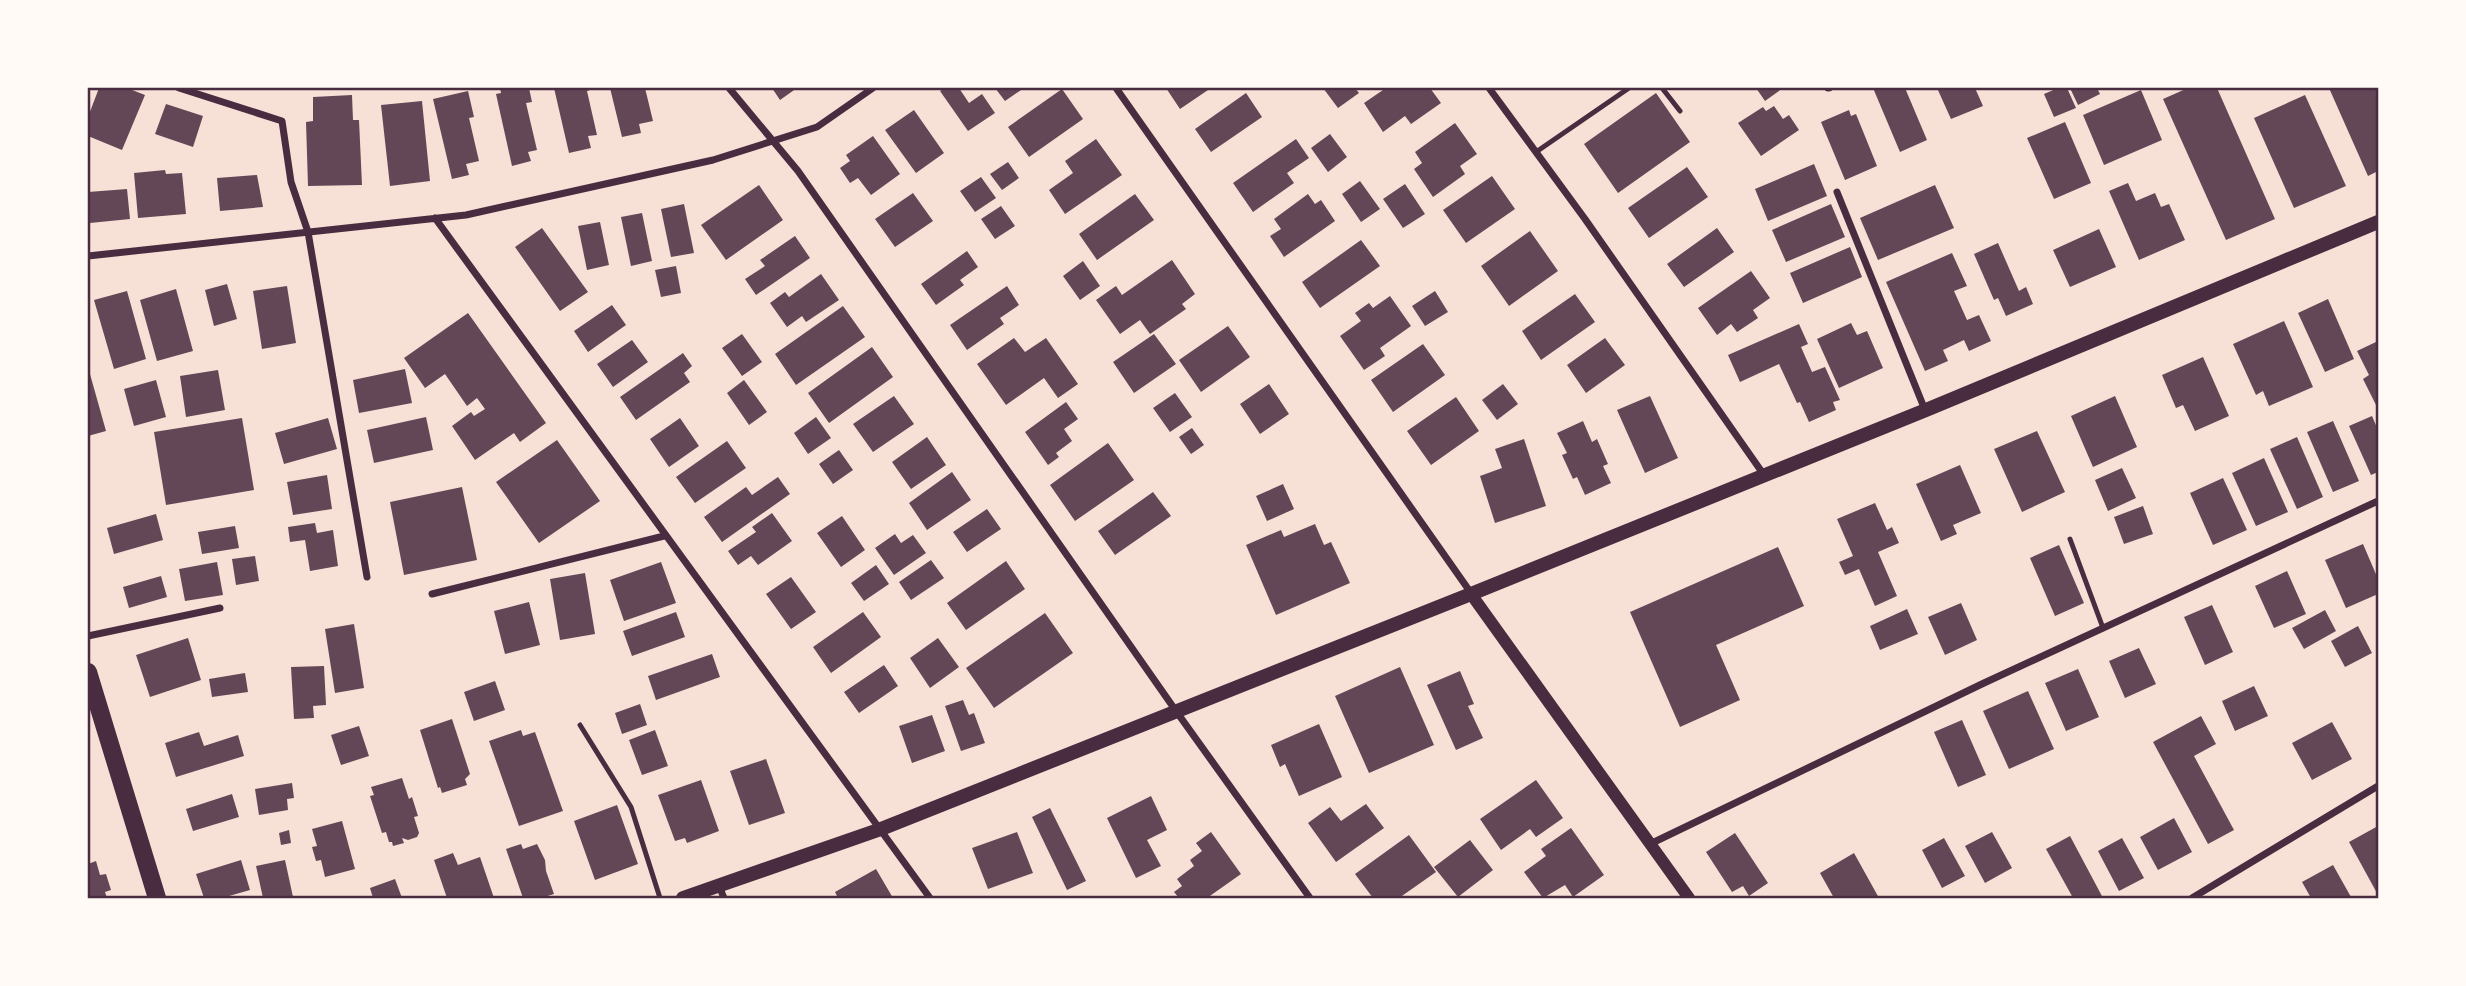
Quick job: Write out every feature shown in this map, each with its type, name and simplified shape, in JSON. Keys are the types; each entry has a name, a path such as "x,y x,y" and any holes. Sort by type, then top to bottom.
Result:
{"main road":[{"path":"683,898 722,892 1471,594 1926,410 2378,222"},
{"path":"88,672 157,898"}],"street":[{"path":"179,88 282,121 291,182 308,232 367,577"},
{"path":"729,88 798,171 1310,898"},
{"path":"88,256 466,215 713,159 773,141 817,127 873,88"},
{"path":"1116,88 1471,594 1689,898"},
{"path":"1489,88 1764,475"},
{"path":"1837,192 1926,410"},
{"path":"435,219 930,898"},
{"path":"1650,844 1984,683 2378,501"},
{"path":"432,594 664,536"},
{"path":"88,636 220,608"},
{"path":"2192,898 2378,786"}],"lane":[{"path":"1536,152 1629,88"},
{"path":"1662,88 1680,111"},
{"path":"2070,539 2103,628"},
{"path":"579,725 631,807 660,898"}],"building":[{"path":"99,88 127,88 145,95 122,150 88,136 88,117"},
{"path":"500,88 529,88 532,102 526,103 537,150 528,152 531,161 512,166 496,94 501,93"},
{"path":"554,88 597,88 587,91 597,135 588,136 591,148 569,153"},
{"path":"610,88 645,88 653,121 639,124 641,133 622,137"},
{"path":"772,88 797,88 780,100"},
{"path":"945,88 959,88 969,103 982,94 995,113 968,131 940,91"},
{"path":"995,88 1024,88 1005,101"},
{"path":"1166,88 1211,88 1180,109"},
{"path":"1323,88 1355,88 1359,93 1338,108"},
{"path":"1381,88 1430,88 1441,103 1411,124 1405,116 1383,132 1364,103 1383,90"},
{"path":"1756,88 1783,88 1765,101"},
{"path":"1873,88 1905,88 1927,140 1900,152"},
{"path":"1937,88 1975,88 1983,106 1951,119"},
{"path":"2058,88 2067,88 2076,108 2054,117 2044,94"},
{"path":"2070,88 2097,88 2100,94 2078,105"},
{"path":"2188,88 2217,88 2275,219 2226,240 2163,99"},
{"path":"2329,88 2378,88 2378,171 2368,176"},
{"path":"1062,89 1083,119 1029,157 1008,127"},
{"path":"2141,90 2162,140 2104,165 2083,115"},
{"path":"468,91 474,117 469,118 479,161 466,164 469,175 452,179 433,99"},
{"path":"1246,93 1262,117 1211,152 1195,129"},
{"path":"1656,93 1690,142 1618,193 1584,144"},
{"path":"352,95 353,120 359,120 362,185 308,186 306,122 313,121 313,97"},
{"path":"2305,95 2346,186 2294,208 2254,118"},
{"path":"422,101 430,181 390,186 381,105"},
{"path":"166,104 203,116 193,147 155,134"},
{"path":"1774,106 1783,119 1789,115 1799,130 1761,156 1738,123 1763,107 1766,111"},
{"path":"914,110 944,153 916,173 885,130"},
{"path":"1849,110 1851,116 1856,114 1877,166 1845,180 1821,122"},
{"path":"2065,122 2091,183 2054,199 2027,138"},
{"path":"1455,123 1477,154 1460,166 1465,174 1433,197 1414,169 1422,163 1415,152"},
{"path":"1330,134 1347,157 1328,172 1311,148"},
{"path":"873,136 900,174 871,195 858,178 850,183 840,168 850,161 846,155"},
{"path":"1096,139 1122,175 1065,214 1049,190 1073,173 1065,161"},
{"path":"1296,139 1309,158 1287,173 1294,183 1253,212 1233,183"},
{"path":"1008,162 1019,178 1002,190 990,174"},
{"path":"1814,164 1827,196 1768,221 1755,189"},
{"path":"1687,167 1708,197 1649,238 1628,208"},
{"path":"165,170 166,174 182,173 186,214 138,218 134,173"},
{"path":"257,175 263,207 220,211 217,178"},
{"path":"1492,176 1515,209 1466,243 1443,210"},
{"path":"981,177 996,198 975,212 960,191"},
{"path":"1360,181 1380,209 1361,222 1342,194"},
{"path":"2128,183 2136,201 2155,193 2161,207 2169,204 2185,240 2139,260 2109,191"},
{"path":"1405,184 1425,214 1403,228 1383,199"},
{"path":"759,185 783,220 726,260 701,225"},
{"path":"1935,185 1954,228 1878,260 1860,218"},
{"path":"127,189 130,219 90,223 88,192"},
{"path":"913,193 933,221 895,247 875,219"},
{"path":"1135,194 1154,220 1097,260 1079,234"},
{"path":"1308,194 1315,204 1321,200 1335,221 1284,257 1270,236 1281,229 1274,219"},
{"path":"684,204 694,253 671,257 661,209"},
{"path":"1831,204 1845,237 1786,262 1772,230"},
{"path":"1001,206 1015,226 995,239 981,219"},
{"path":"642,213 652,261 631,266 621,217"},
{"path":"600,222 609,265 587,270 578,226"},
{"path":"542,228 588,292 560,311 515,247"},
{"path":"1717,228 1734,252 1684,287 1667,264"},
{"path":"2099,229 2116,267 2070,287 2053,250"},
{"path":"1530,231 1558,271 1509,306 1481,266"},
{"path":"795,236 810,258 756,295 745,279 765,266 760,260"},
{"path":"1361,240 1380,266 1320,308 1302,282"},
{"path":"1998,243 2019,291 2026,287 2033,304 2006,316 1998,298 1994,300 1974,254"},
{"path":"1850,247 1862,277 1803,303 1790,273"},
{"path":"967,251 978,267 960,280 964,285 936,305 921,284"},
{"path":"1952,253 1967,286 1954,291 1967,320 1979,315 1991,341 1969,351 1964,340 1943,350 1948,361 1925,371 1886,282"},
{"path":"1172,260 1195,294 1182,304 1186,309 1150,334 1140,320 1120,334 1096,300 1116,286 1122,295"},
{"path":"1083,261 1100,286 1080,300 1063,276"},
{"path":"676,266 681,293 661,297 655,270"},
{"path":"1751,271 1770,298 1753,310 1758,318 1737,332 1731,324 1717,335 1698,308"},
{"path":"821,274 839,300 806,322 802,316 787,327 770,303 785,292 789,297"},
{"path":"227,284 237,319 214,326 205,290"},
{"path":"287,286 296,343 262,349 253,291"},
{"path":"1007,286 1019,305 1000,318 1004,324 967,350 950,325"},
{"path":"176,289 193,351 157,361 140,300"},
{"path":"127,291 146,359 114,369 94,300"},
{"path":"1435,291 1448,312 1425,326 1412,306"},
{"path":"1575,294 1595,322 1541,360 1522,331"},
{"path":"1390,296 1411,326 1380,348 1385,356 1364,370 1340,336 1361,321 1355,313 1369,303 1373,308"},
{"path":"2328,299 2354,359 2325,372 2298,313"},
{"path":"612,305 626,325 588,352 574,331"},
{"path":"843,306 865,337 796,385 775,354"},
{"path":"468,313 546,423 520,442 514,433 475,460 452,426 471,412 474,416 485,409 477,398 467,406 445,374 425,388 404,358"},
{"path":"2284,321 2313,387 2269,406 2263,391 2256,395 2233,344"},
{"path":"1851,323 1857,335 1867,331 1883,368 1839,388 1817,339"},
{"path":"1799,324 1808,344 1801,347 1812,372 1825,367 1840,400 1833,402 1836,410 1809,422 1779,364 1740,382 1728,355"},
{"path":"1228,326 1250,357 1201,392 1179,360"},
{"path":"742,334 762,362 742,376 722,348"},
{"path":"1154,334 1176,364 1134,393 1113,362"},
{"path":"1014,338 1025,352 1046,338 1078,384 1058,398 1044,378 1006,405 977,364"},
{"path":"1605,338 1625,365 1586,393 1567,365"},
{"path":"632,340 648,362 613,387 597,364"},
{"path":"2378,341 2377,407 2363,379 2369,375 2357,351"},
{"path":"1423,344 1445,375 1393,412 1371,380"},
{"path":"872,347 893,377 829,423 808,393"},
{"path":"683,353 692,366 684,373 690,382 636,420 620,397"},
{"path":"2203,357 2229,416 2195,431 2183,405 2176,408 2162,375"},
{"path":"88,367 106,431 88,436"},
{"path":"405,369 412,403 359,413 353,380"},
{"path":"218,370 225,410 186,417 180,376"},
{"path":"156,380 166,417 134,426 124,389"},
{"path":"744,380 767,412 749,425 727,393"},
{"path":"1269,384 1289,414 1260,434 1240,404"},
{"path":"1503,384 1518,404 1497,420 1482,400"},
{"path":"1175,393 1192,417 1170,432 1153,408"},
{"path":"894,396 914,424 873,452 853,424"},
{"path":"1650,396 1678,458 1645,473 1617,410"},
{"path":"2115,396 2137,447 2093,467 2071,416"},
{"path":"1456,397 1479,431 1431,465 1407,431"},
{"path":"1066,402 1078,419 1064,429 1072,441 1056,453 1059,457 1048,465 1025,432"},
{"path":"2372,416 2378,430 2378,472 2371,475 2349,426"},
{"path":"426,417 433,450 374,463 367,430"},
{"path":"816,417 831,438 808,454 794,433"},
{"path":"242,418 254,490 166,505 154,432"},
{"path":"328,418 337,449 284,464 275,433"},
{"path":"680,418 699,446 669,467 650,439"},
{"path":"1583,421 1592,442 1597,439 1608,464 1603,466 1611,483 1585,495 1577,477 1573,479 1562,455 1567,453 1557,433"},
{"path":"2333,421 2359,481 2333,492 2307,432"},
{"path":"1192,428 1204,445 1191,454 1179,437"},
{"path":"2037,431 2065,492 2022,512 1994,449"},
{"path":"927,437 946,465 911,489 892,462"},
{"path":"2297,437 2323,497 2297,509 2270,449"},
{"path":"1524,439 1546,506 1495,523 1480,476 1502,468 1495,449"},
{"path":"557,440 600,501 539,543 496,482"},
{"path":"727,441 746,468 695,503 676,477"},
{"path":"1108,443 1134,480 1075,521 1050,485"},
{"path":"839,450 853,470 833,484 819,464"},
{"path":"2264,458 2288,512 2256,526 2232,473"},
{"path":"1960,465 1981,513 1953,525 1957,534 1941,541 1916,484"},
{"path":"2122,468 2136,498 2108,511 2095,480"},
{"path":"952,472 971,500 927,530 909,503"},
{"path":"327,475 332,509 293,515 287,482"},
{"path":"778,477 790,494 722,542 704,517 746,487 752,495"},
{"path":"2223,478 2247,530 2213,545 2190,493"},
{"path":"1283,484 1294,509 1267,521 1256,496"},
{"path":"462,487 477,560 404,575 390,502"},
{"path":"1153,492 1171,516 1115,555 1098,531"},
{"path":"1875,503 1887,530 1892,527 1899,543 1878,552 1897,596 1875,606 1859,569 1845,575 1839,562 1853,556 1837,519"},
{"path":"2143,506 2153,534 2124,544 2114,517"},
{"path":"987,509 1001,529 967,552 953,532"},
{"path":"772,513 792,541 758,565 751,556 738,565 728,551 756,532 752,527"},
{"path":"156,514 163,540 114,554 107,528"},
{"path":"842,516 865,550 841,567 817,533"},
{"path":"315,523 317,533 333,530 338,566 310,571 305,540 290,542 288,527"},
{"path":"1315,524 1324,545 1331,542 1350,583 1276,615 1246,545 1281,530 1284,537"},
{"path":"235,526 239,548 202,554 198,532"},
{"path":"895,534 901,543 913,535 926,553 894,575 875,548"},
{"path":"2363,544 2378,579 2378,594 2346,608 2325,560"},
{"path":"2059,545 2084,603 2055,616 2030,558"},
{"path":"1778,547 1804,606 1716,645 1740,700 1680,727 1630,612"},
{"path":"255,556 259,581 236,585 232,559"},
{"path":"931,560 944,578 911,600 899,582"},
{"path":"1006,561 1025,589 966,630 947,603"},
{"path":"217,562 223,595 185,601 179,569"},
{"path":"661,562 676,603 624,621 610,580"},
{"path":"876,565 889,584 864,601 851,583"},
{"path":"2287,571 2306,614 2274,628 2255,586"},
{"path":"585,573 595,634 560,640 550,579"},
{"path":"161,576 167,597 129,608 123,587"},
{"path":"791,577 816,612 791,629 766,594"},
{"path":"529,602 540,645 505,654 494,611"},
{"path":"1961,603 1977,640 1945,655 1928,617"},
{"path":"2212,605 2233,652 2205,665 2184,617"},
{"path":"1907,609 1918,634 1880,650 1870,626"},
{"path":"2325,610 2336,631 2304,649 2292,628"},
{"path":"676,612 685,637 632,656 623,631"},
{"path":"863,612 881,637 831,673 813,647"},
{"path":"1045,613 1073,653 994,708 966,668"},
{"path":"354,624 364,688 335,693 325,629"},
{"path":"2358,626 2372,653 2345,667 2331,641"},
{"path":"188,638 201,680 150,697 136,655"},
{"path":"938,638 959,667 930,688 910,658"},
{"path":"2139,648 2156,684 2125,698 2109,661"},
{"path":"712,654 720,677 656,700 648,676"},
{"path":"884,665 898,686 859,713 844,692"},
{"path":"324,666 326,705 313,706 314,718 294,719 291,667"},
{"path":"1400,667 1434,745 1369,773 1335,696"},
{"path":"2078,669 2099,717 2066,731 2045,683"},
{"path":"1460,671 1474,704 1468,706 1483,738 1456,750 1427,685"},
{"path":"245,673 248,692 212,697 209,679"},
{"path":"495,681 505,710 474,721 464,692"},
{"path":"2254,686 2268,716 2235,731 2222,701"},
{"path":"2028,691 2054,749 2009,769 1983,711"},
{"path":"963,700 969,715 974,713 985,743 961,751 945,706"},
{"path":"640,704 647,725 622,734 615,713"},
{"path":"932,715 945,751 912,763 899,726"},
{"path":"2201,716 2216,744 2194,756 2234,830 2208,844 2153,742"},
{"path":"452,719 470,774 465,779 467,785 442,793 440,787 438,788 420,730"},
{"path":"1962,720 1986,775 1958,787 1934,732"},
{"path":"2332,722 2352,759 2312,780 2292,743"},
{"path":"1319,724 1342,777 1299,796 1285,764 1280,767 1271,745"},
{"path":"359,726 369,756 341,765 331,735"},
{"path":"521,730 523,736 535,732 563,811 519,826 489,741"},
{"path":"655,730 668,766 642,775 629,740"},
{"path":"199,732 204,746 238,735 244,756 176,777 165,743"},
{"path":"766,759 785,813 749,825 730,771"},
{"path":"402,778 418,816 414,817 419,833 417,837 408,840 402,838 404,843 393,846 386,832 382,833 370,796 374,795 371,787"},
{"path":"701,780 719,831 687,843 685,838 675,841 658,795"},
{"path":"1536,780 1563,818 1536,837 1530,829 1501,850 1480,819"},
{"path":"292,783 294,798 287,799 288,810 259,815 255,789"},
{"path":"232,794 239,817 193,831 186,809"},
{"path":"1151,796 1167,830 1147,840 1161,866 1136,878 1107,818"},
{"path":"1366,804 1384,828 1336,862 1308,823 1330,807 1341,821"},
{"path":"617,805 638,864 595,880 574,821"},
{"path":"1050,808 1086,881 1067,890 1032,817"},
{"path":"2174,818 2192,852 2158,870 2140,837"},
{"path":"342,821 355,869 325,877 321,860 316,861 312,847 317,846 312,829"},
{"path":"2378,826 2378,895 2349,842"},
{"path":"1571,828 1604,875 1573,897 1565,885 1543,898 1524,872 1546,856 1541,849"},
{"path":"289,830 291,843 281,845 279,833"},
{"path":"1017,832 1033,873 988,889 972,848"},
{"path":"1211,832 1241,874 1207,898 1179,898 1174,892 1182,886 1177,879 1194,866 1190,860 1202,851 1196,843"},
{"path":"1992,832 2012,868 1985,883 1965,846"},
{"path":"1735,833 1768,883 1749,896 1743,886 1732,892 1706,852"},
{"path":"1409,835 1436,872 1399,898 1373,898 1355,874"},
{"path":"2070,836 2103,898 2073,898 2046,849"},
{"path":"1944,838 1965,876 1942,888 1922,850"},
{"path":"2122,838 2144,878 2119,891 2098,851"},
{"path":"1470,840 1493,870 1458,897 1434,867"},
{"path":"521,844 523,849 537,844 545,860 554,894 541,898 523,898 506,849"},
{"path":"453,853 458,865 480,857 494,898 447,898 434,860"},
{"path":"1854,853 1879,898 1834,898 1820,873"},
{"path":"241,860 250,890 222,898 204,898 196,874"},
{"path":"285,860 293,897 263,898 256,866"},
{"path":"96,861 100,875 106,874 111,890 105,892 107,898 88,898 88,864"},
{"path":"2333,865 2351,897 2311,898 2302,882"},
{"path":"876,869 893,898 838,898 835,892"},
{"path":"395,879 402,898 373,898 370,888"}]}
